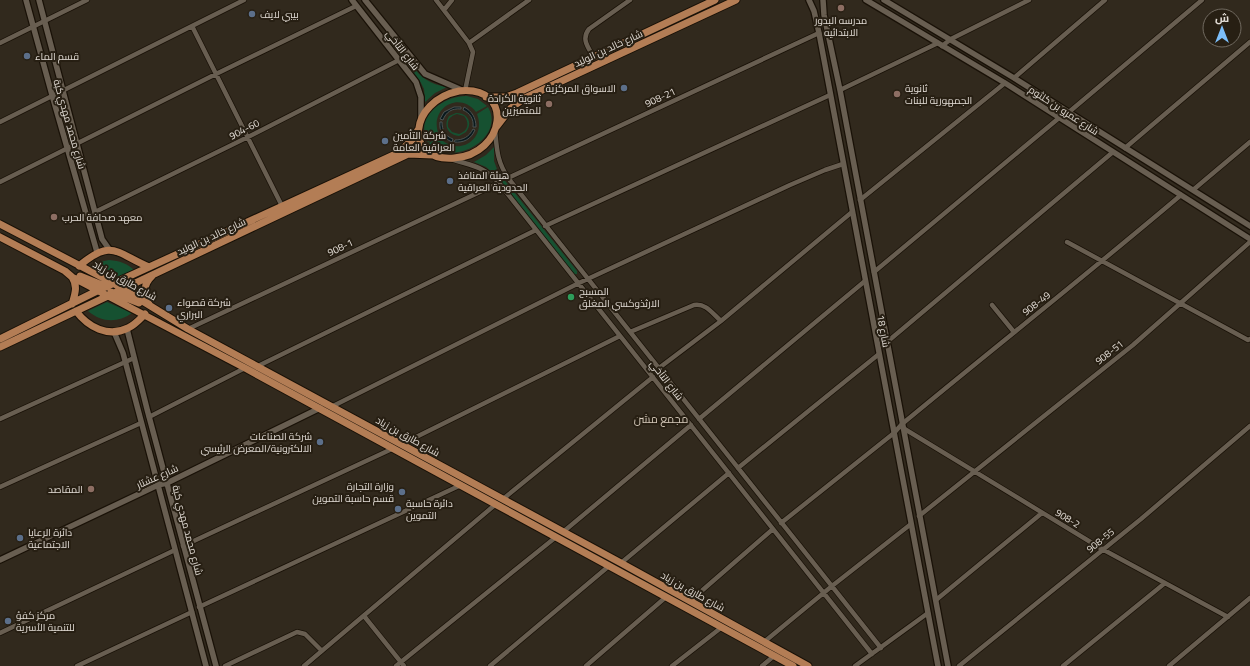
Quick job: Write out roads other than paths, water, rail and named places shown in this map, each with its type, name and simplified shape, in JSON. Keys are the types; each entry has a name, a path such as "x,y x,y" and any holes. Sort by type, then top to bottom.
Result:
{"main road":[{"name":"شارع خالد بن الوليد","path":"486,97 506,96 517,93 715,0"},
{"name":"شارع خالد بن الوليد","path":"496,128 511,108 525,98 736,0"},
{"path":"464,91 478,93 486,97 496,108 498,117 496,128 487,142 476,152 462,157 447,158 433,155 423,146 418,130 420,118 428,107 440,98 454,92 464,91"},
{"name":"شارع خالد بن الوليد","path":"1,338 98,290 398,153 413,139 418,130"},
{"name":"شارع خالد بن الوليد","path":"0,347 408,154 433,155"},
{"name":"شارع طارق بن زياد","path":"0,224 79,266 109,285"},
{"name":"شارع طارق بن زياد","path":"0,237 65,271 72,277 98,290 111,294 793,666"},
{"path":"79,266 97,252 109,249 120,252 149,267"},
{"path":"65,271 109,285 111,289 122,289"},
{"path":"150,306 146,301 145,290 148,280 153,275"},
{"path":"72,277 76,290 72,304"},
{"name":"شارع طارق بن زياد","path":"122,289 188,329 333,406 808,666"},
{"path":"111,294 150,306"},
{"path":"76,311 82,320 91,326 102,331 114,332 127,329 146,314"}],"street":[{"name":"شارع محمد مهدي كبة","path":"26,0 97,252"},
{"name":"شارع محمد مهدي كبة","path":"39,0 62,91 78,143 102,239 109,249"},
{"path":"0,43 87,0"},
{"path":"0,122 244,0"},
{"name":"شارع التآخي","path":"352,0 416,82 422,107 420,118"},
{"name":"شارع التآخي","path":"365,0 425,74 464,91"},
{"path":"436,0 470,43 472,48 472,58 464,91"},
{"path":"444,10 452,0"},
{"path":"470,43 529,0"},
{"path":"593,56 584,39 585,34 589,29 630,0"},
{"name":"شارع 18","path":"809,0 814,11 819,33 938,666"},
{"name":"شارع 18","path":"823,0 824,15 840,90 948,666"},
{"name":"شارع عمرو بن كلثوم","path":"866,0 1005,83 1250,240"},
{"path":"840,90 951,39 1029,0"},
{"path":"1095,0 1099,5"},
{"path":"1014,78 1105,0"},
{"path":"1069,112 1202,0"},
{"name":"شارع عمرو بن كلثوم","path":"887,1 1069,112 1250,226"},
{"path":"0,182 356,6"},
{"path":"374,28 383,22"},
{"path":"192,26 282,206"},
{"name":"908-21","path":"508,178 819,33"},
{"path":"1125,148 1250,42"},
{"name":"904-60","path":"95,212 248,137 399,60"},
{"path":"860,200 1005,83"},
{"path":"546,226 830,95"},
{"path":"874,272 1059,118"},
{"name":"شارع التآخي","path":"496,128 498,161 508,178 881,648"},
{"path":"1193,190 1250,142"},
{"path":"887,342 1113,152"},
{"name":"شارع التآخي","path":"447,158 482,169 491,174 499,183 872,654"},
{"path":"333,406 579,283 790,185 853,159"},
{"name":"908-1","path":"188,329 499,183"},
{"name":"908-49","path":"781,522 894,433 1014,332 1102,262 1181,196"},
{"path":"659,368 721,321 852,212"},
{"path":"258,366 536,230"},
{"name":"908-51","path":"919,516 974,470 1133,345 1250,240"},
{"path":"1067,242 1180,304 1249,339"},
{"path":"699,419 865,281 876,279"},
{"path":"630,332 694,305 700,304 721,321"},
{"path":"992,305 1014,332"},
{"name":"شارع محمد مهدي كبة","path":"127,329 189,570 216,666"},
{"name":"شارع محمد مهدي كبة","path":"114,332 120,344 125,362 206,666"},
{"path":"402,444 620,336"},
{"path":"738,468 879,354"},
{"path":"0,418 134,358"},
{"path":"149,417 245,368"},
{"path":"503,499 652,377"},
{"name":"شارع عشتار","path":"0,560 158,485 167,483 320,408"},
{"path":"138,412 147,409"},
{"path":"0,487 141,423"},
{"path":"563,532 691,425"},
{"name":"908-2","path":"902,426 1102,549 1228,617"},
{"name":"908-55","path":"959,666 1141,519 1250,426"},
{"path":"710,449 718,443"},
{"path":"183,546 394,448"},
{"path":"620,563 729,474"},
{"path":"200,607 461,485"},
{"path":"304,666 496,504"},
{"path":"936,600 1042,513"},
{"path":"764,642 823,593 911,524"},
{"path":"690,601 773,529"},
{"path":"396,666 403,664 556,537"},
{"path":"0,633 175,550"},
{"path":"490,666 610,566"},
{"path":"181,572 189,570"},
{"path":"1062,666 1165,583"},
{"path":"586,666 666,597"},
{"path":"1169,666 1250,598"},
{"path":"77,666 192,612"},
{"path":"855,666 928,613"},
{"path":"364,616 403,664"},
{"path":"672,666 722,627"},
{"path":"225,666 297,632 305,634 322,651"},
{"path":"762,666 774,656"},
{"path":"936,660 947,658"}],"place":[{"name":"مدرسه البدور الابتدائيه","path":"841,8"},
{"name":"بيبي لايف","path":"252,14"},
{"name":"قسم الماء","path":"27,56"},
{"name":"الاسواق المركزية","path":"624,88"},
{"name":"ثانوية الجمهورية للبنات","path":"897,94"},
{"name":"ثانوية الكرادة للمتميزين","path":"549,104"},
{"name":"شركة التأمين العراقية العامة","path":"385,141"},
{"name":"هيئة المنافذ الحدودية العراقية","path":"450,181"},
{"name":"معهد صحافة الحرب","path":"54,217"},
{"name":"المسبح الارثذوكسي المغلق","path":"571,297"},
{"name":"شركة قصواء البراري","path":"169,308"},
{"name":"شركة الصناعات الالكترونية/المعرض الرئيسي","path":"320,442"},
{"name":"المقاصد","path":"91,489"},
{"name":"وزارة التجارة قسم حاسبة التموين","path":"402,492"},
{"name":"دائرة حاسبة التموين","path":"398,509"},
{"name":"دائرة الرعايا الاجتماعية","path":"20,538"},
{"name":"مركز كفؤ للتنمية الأسرية","path":"8,621"}],"district":[{"name":"مجمع مشن","path":"661,419"}]}
